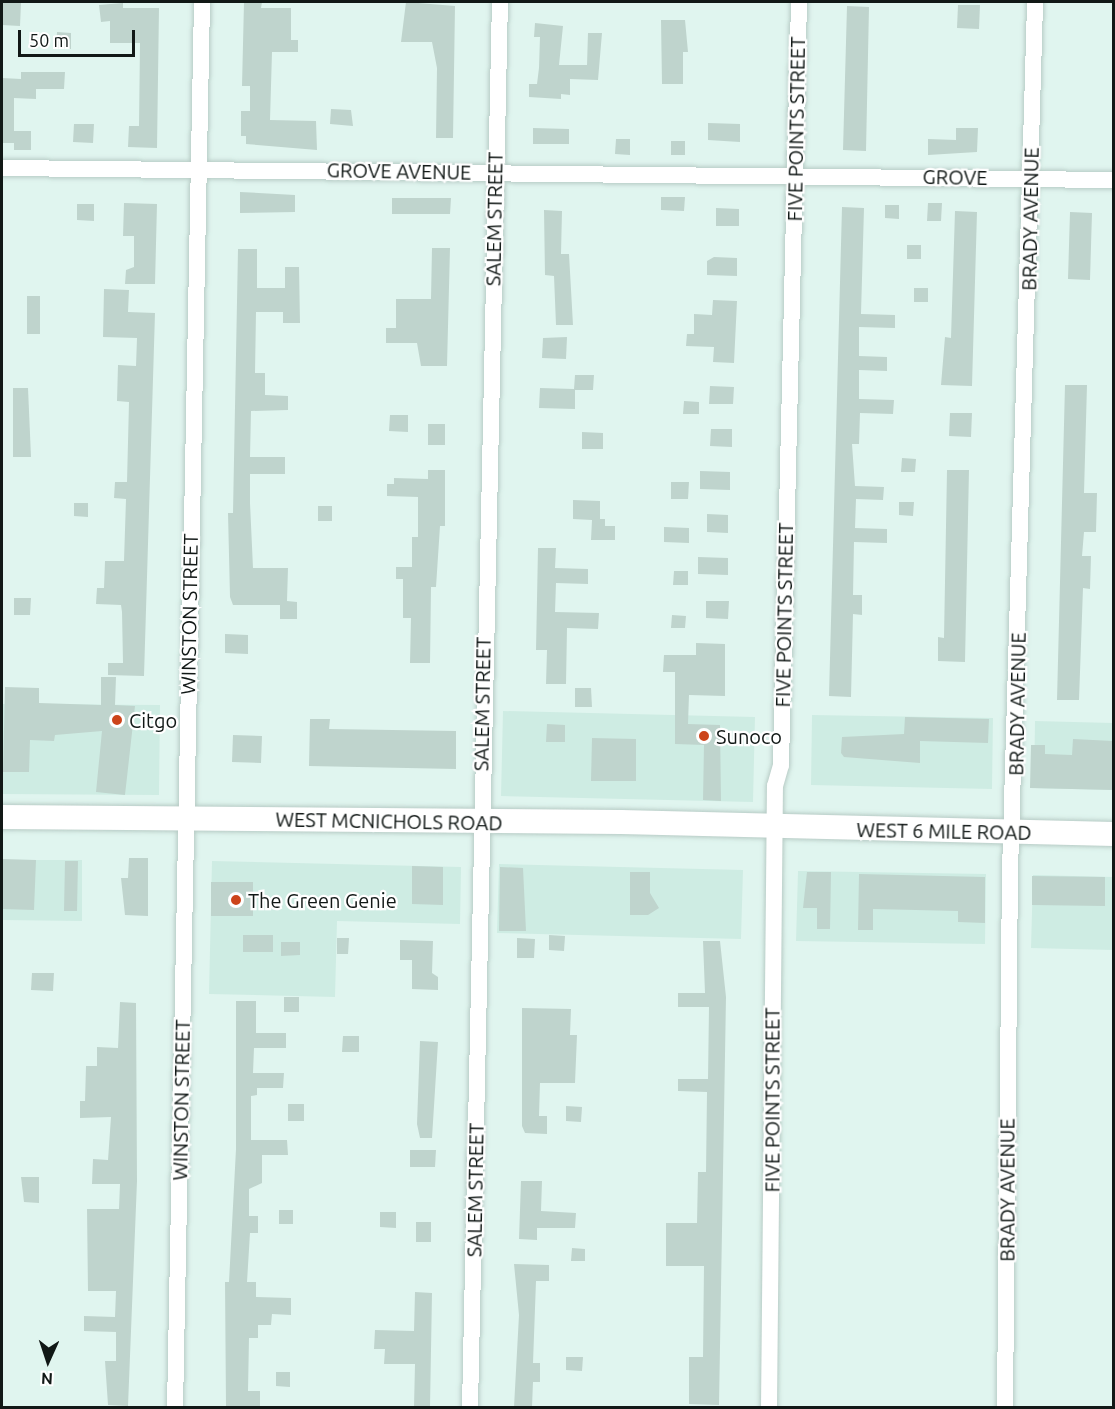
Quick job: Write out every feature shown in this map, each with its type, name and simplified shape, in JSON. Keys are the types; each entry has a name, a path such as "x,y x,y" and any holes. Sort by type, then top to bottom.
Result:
{"main road":[{"name":"WEST MCNICHOLS ROAD","path":"2,817 776,827"},
{"name":"WEST 6 MILE ROAD","path":"776,827 1113,834"}],"street":[{"name":"WINSTON STREET","path":"175,1407 202,2"},
{"name":"SALEM STREET","path":"470,1407 500,2"},
{"name":"FIVE POINTS STREET","path":"770,1407 776,827 799,2"},
{"name":"BRADY AVENUE","path":"1005,1407 1012,832 1035,2"},
{"name":"GROVE AVENUE","path":"2,168 795,176"},
{"name":"GROVE","path":"795,176 1113,180"}],"shaded area":[{"path":"2,704 160,705 159,795 2,794"},
{"path":"503,711 755,717 753,802 501,796"},
{"path":"812,715 993,718 992,789 811,785"},
{"path":"1035,721 1113,723 1113,790 1034,788"},
{"path":"2,860 82,860 82,921 2,920"},
{"path":"212,861 461,867 460,924 337,921 335,997 209,994"},
{"path":"499,864 743,870 741,939 497,933"},
{"path":"798,871 986,874 985,944 796,941"},
{"path":"1033,875 1113,877 1113,950 1031,948"}],"building":[{"path":"2,2 21,3 20,26 2,25"},
{"path":"244,2 262,2 261,8 291,8 291,40 298,40 298,52 272,52 270,120 316,121 317,150 246,144 246,136 241,136 241,111 250,111 250,86 242,86"},
{"path":"406,2 455,6 453,138 436,138 437,68 432,42 401,42"},
{"path":"123,3 123,8 159,8 157,148 128,147 129,126 139,126 140,43 110,43 110,21 101,22 99,5"},
{"path":"958,5 980,5 979,29 957,28"},
{"path":"847,6 869,7 866,151 843,150"},
{"path":"661,20 685,20 688,52 683,52 683,84 662,84"},
{"path":"535,23 563,26 559,65 587,65 588,33 602,33 598,80 570,79 570,95 561,94 561,99 529,97 529,84 537,84 539,68 540,37 534,37"},
{"path":"57,32 71,33 71,49 56,48"},
{"path":"21,72 65,72 64,89 36,89 36,99 14,98 14,131 31,131 31,150 14,150 14,143 2,143 2,78 21,79"},
{"path":"331,109 351,110 353,126 330,124"},
{"path":"708,123 740,124 740,142 708,140"},
{"path":"74,124 94,124 93,143 73,142"},
{"path":"533,128 569,129 569,144 533,144"},
{"path":"956,128 978,128 977,152 928,155 928,139 956,140"},
{"path":"616,139 630,139 630,155 615,154"},
{"path":"671,141 685,141 685,155 671,155"},
{"path":"240,192 295,195 295,212 240,213"},
{"path":"661,197 685,197 684,211 661,210"},
{"path":"392,198 451,198 450,214 392,214"},
{"path":"124,203 157,204 155,284 125,284 126,270 134,267 134,236 123,236"},
{"path":"928,203 942,203 941,221 927,221"},
{"path":"77,204 94,204 94,221 77,220"},
{"path":"885,205 899,205 899,219 885,218"},
{"path":"842,207 864,208 861,314 895,315 895,328 859,327 859,356 887,357 887,371 859,370 859,399 894,400 893,414 860,413 859,444 852,444 855,486 884,487 883,500 856,499 855,528 887,529 887,543 854,542 853,595 862,595 862,615 853,614 851,697 829,696"},
{"path":"716,208 739,209 739,226 716,226"},
{"path":"544,210 562,211 561,254 569,254 573,325 556,325 554,276 545,275"},
{"path":"955,211 977,212 972,386 941,385 945,337 951,338"},
{"path":"1070,212 1092,213 1090,280 1068,279"},
{"path":"907,245 921,245 921,259 907,259"},
{"path":"432,248 450,248 447,366 421,366 417,343 386,343 386,328 396,328 396,299 431,299"},
{"path":"238,249 257,249 257,288 285,288 285,267 299,267 300,323 283,323 283,312 256,312 255,373 265,373 265,395 288,396 288,410 251,411 250,457 285,457 285,474 250,474 253,568 288,568 287,601 297,602 297,619 280,619 280,605 233,605 230,597 228,513 233,513"},
{"path":"714,257 737,258 737,276 707,275 707,261"},
{"path":"914,288 928,288 928,302 914,302"},
{"path":"104,289 129,290 128,312 155,313 144,676 108,675 108,663 123,663 121,605 96,604 97,588 104,588 105,561 124,561 126,499 114,498 115,482 127,482 129,402 117,401 118,365 136,366 137,338 103,337"},
{"path":"27,296 40,296 40,334 27,334"},
{"path":"713,300 737,301 734,363 713,362 714,347 686,346 687,334 694,334 694,314 712,315"},
{"path":"567,337 566,359 542,358 543,338"},
{"path":"575,375 594,375 593,390 575,390 575,409 539,408 540,388 574,389"},
{"path":"1065,385 1087,385 1084,493 1097,493 1096,532 1084,532 1082,556 1091,556 1090,589 1083,588 1079,700 1057,700"},
{"path":"710,386 734,387 733,404 709,404"},
{"path":"13,388 28,388 31,457 13,457"},
{"path":"684,401 699,402 699,414 683,414"},
{"path":"950,413 972,413 971,437 949,436"},
{"path":"390,415 408,415 408,432 389,431"},
{"path":"428,424 445,424 445,445 428,445"},
{"path":"711,429 732,429 732,447 710,446"},
{"path":"582,432 603,433 603,449 582,449"},
{"path":"902,458 916,459 915,472 901,472"},
{"path":"428,470 445,470 445,526 440,526 436,587 431,587 430,663 410,663 411,618 403,618 403,579 396,579 396,567 412,567 412,537 418,537 418,497 387,496 387,484 394,484 394,478 428,479"},
{"path":"947,470 969,470 965,662 938,661 938,637 944,638"},
{"path":"700,471 730,472 730,490 700,489"},
{"path":"671,482 689,482 688,499 671,499"},
{"path":"573,500 600,501 600,519 605,519 605,526 615,526 615,540 591,540 592,520 573,519"},
{"path":"899,502 914,502 913,516 899,515"},
{"path":"74,503 88,503 88,517 74,516"},
{"path":"318,506 332,506 332,521 318,521"},
{"path":"707,514 728,515 728,533 707,532"},
{"path":"664,527 689,528 689,543 664,542"},
{"path":"538,548 556,548 555,568 588,569 588,584 556,583 555,612 599,613 598,629 567,628 566,684 546,684 547,650 536,650"},
{"path":"698,557 728,558 728,575 698,574"},
{"path":"674,571 688,571 688,585 673,585"},
{"path":"14,598 31,598 30,615 14,615"},
{"path":"706,601 729,601 728,619 706,618"},
{"path":"672,615 686,616 685,628 671,628"},
{"path":"225,634 248,635 248,654 225,653"},
{"path":"696,643 725,644 725,696 689,695 688,724 720,725 721,801 703,800 704,745 675,744 675,672 663,672 664,655 696,655"},
{"path":"101,677 116,677 115,705 135,706 125,795 96,792 102,731 55,735 54,741 30,740 29,772 3,772 5,687 39,688 39,703 101,705"},
{"path":"575,688 591,688 592,707 575,707"},
{"path":"905,717 989,719 988,743 920,741 920,763 844,757 841,753 842,737 904,734"},
{"path":"310,719 330,719 329,729 456,731 456,769 309,766"},
{"path":"547,724 565,725 565,742 546,742"},
{"path":"233,735 262,736 261,763 232,762"},
{"path":"592,738 636,739 636,781 591,781"},
{"path":"1073,739 1113,741 1113,790 1030,788 1031,745 1045,745 1045,754 1072,755"},
{"path":"129,858 148,858 148,916 125,915 121,878 128,878"},
{"path":"2,859 36,860 34,910 2,909"},
{"path":"65,861 78,861 77,911 64,911"},
{"path":"412,866 443,867 443,905 412,904"},
{"path":"500,867 523,868 526,931 499,931"},
{"path":"630,872 650,872 650,893 659,908 648,915 630,915"},
{"path":"807,872 831,872 830,929 817,929 817,908 803,908"},
{"path":"859,874 985,877 985,923 958,922 958,911 873,909 873,930 858,930"},
{"path":"1032,876 1105,877 1105,906 1032,905"},
{"path":"211,882 253,882 253,916 211,916"},
{"path":"243,935 273,935 273,952 243,952"},
{"path":"549,935 565,936 564,951 549,950"},
{"path":"337,938 349,938 348,954 337,954"},
{"path":"517,938 535,939 534,958 517,958"},
{"path":"400,940 433,941 432,973 438,977 438,990 412,989 412,960 400,960"},
{"path":"703,941 720,941 726,997 719,1405 689,1404 689,1357 703,1357 704,1266 666,1266 666,1223 697,1223 698,1172 706,1172 707,1092 678,1091 678,1079 708,1079 709,1007 678,1007 678,993 705,993"},
{"path":"281,942 300,942 300,955 281,956"},
{"path":"32,973 54,973 53,991 31,990"},
{"path":"284,997 299,997 299,1012 284,1012"},
{"path":"236,1001 256,1001 256,1033 286,1033 286,1048 254,1048 253,1073 284,1073 283,1088 257,1088 257,1095 251,1096 251,1140 287,1140 288,1155 262,1155 262,1183 249,1189 249,1216 258,1216 258,1233 250,1233 247,1282 256,1282 256,1297 291,1298 291,1315 272,1314 271,1325 258,1325 258,1338 249,1338 248,1391 260,1391 260,1407 226,1407 225,1282 229,1282 236,1149"},
{"path":"120,1002 136,1003 137,1181 128,1406 108,1405 105,1361 116,1361 116,1332 84,1331 84,1316 115,1317 116,1291 88,1291 87,1209 119,1209 120,1184 92,1184 93,1159 108,1160 111,1117 80,1118 80,1101 85,1101 86,1066 97,1066 97,1047 118,1048"},
{"path":"522,1008 571,1009 570,1035 577,1035 575,1083 540,1083 539,1116 547,1116 547,1134 525,1133 522,1126"},
{"path":"343,1036 359,1036 359,1052 342,1052"},
{"path":"420,1041 438,1042 432,1138 420,1138 417,1124"},
{"path":"288,1104 304,1104 304,1121 288,1121"},
{"path":"566,1106 582,1107 581,1122 566,1121"},
{"path":"410,1150 436,1150 435,1167 410,1167"},
{"path":"21,1177 39,1177 39,1203 24,1202"},
{"path":"521,1181 542,1181 541,1211 576,1213 575,1228 537,1228 537,1240 519,1239"},
{"path":"279,1210 293,1210 293,1224 279,1224"},
{"path":"380,1212 396,1212 396,1228 380,1227"},
{"path":"416,1222 431,1222 431,1242 416,1242"},
{"path":"572,1248 585,1249 585,1261 571,1261"},
{"path":"514,1264 549,1265 549,1281 536,1281 533,1363 540,1363 540,1382 533,1382 532,1407 514,1407 519,1315"},
{"path":"415,1292 432,1293 430,1407 414,1407 415,1364 384,1364 385,1349 374,1349 375,1330 414,1331"},
{"path":"566,1357 583,1357 582,1371 566,1370"},
{"path":"276,1372 290,1372 290,1387 276,1386"}],"place":[{"name":"Citgo","path":"117,720"},
{"name":"Sunoco","path":"704,736"},
{"name":"The Green Genie","path":"236,900"}]}
